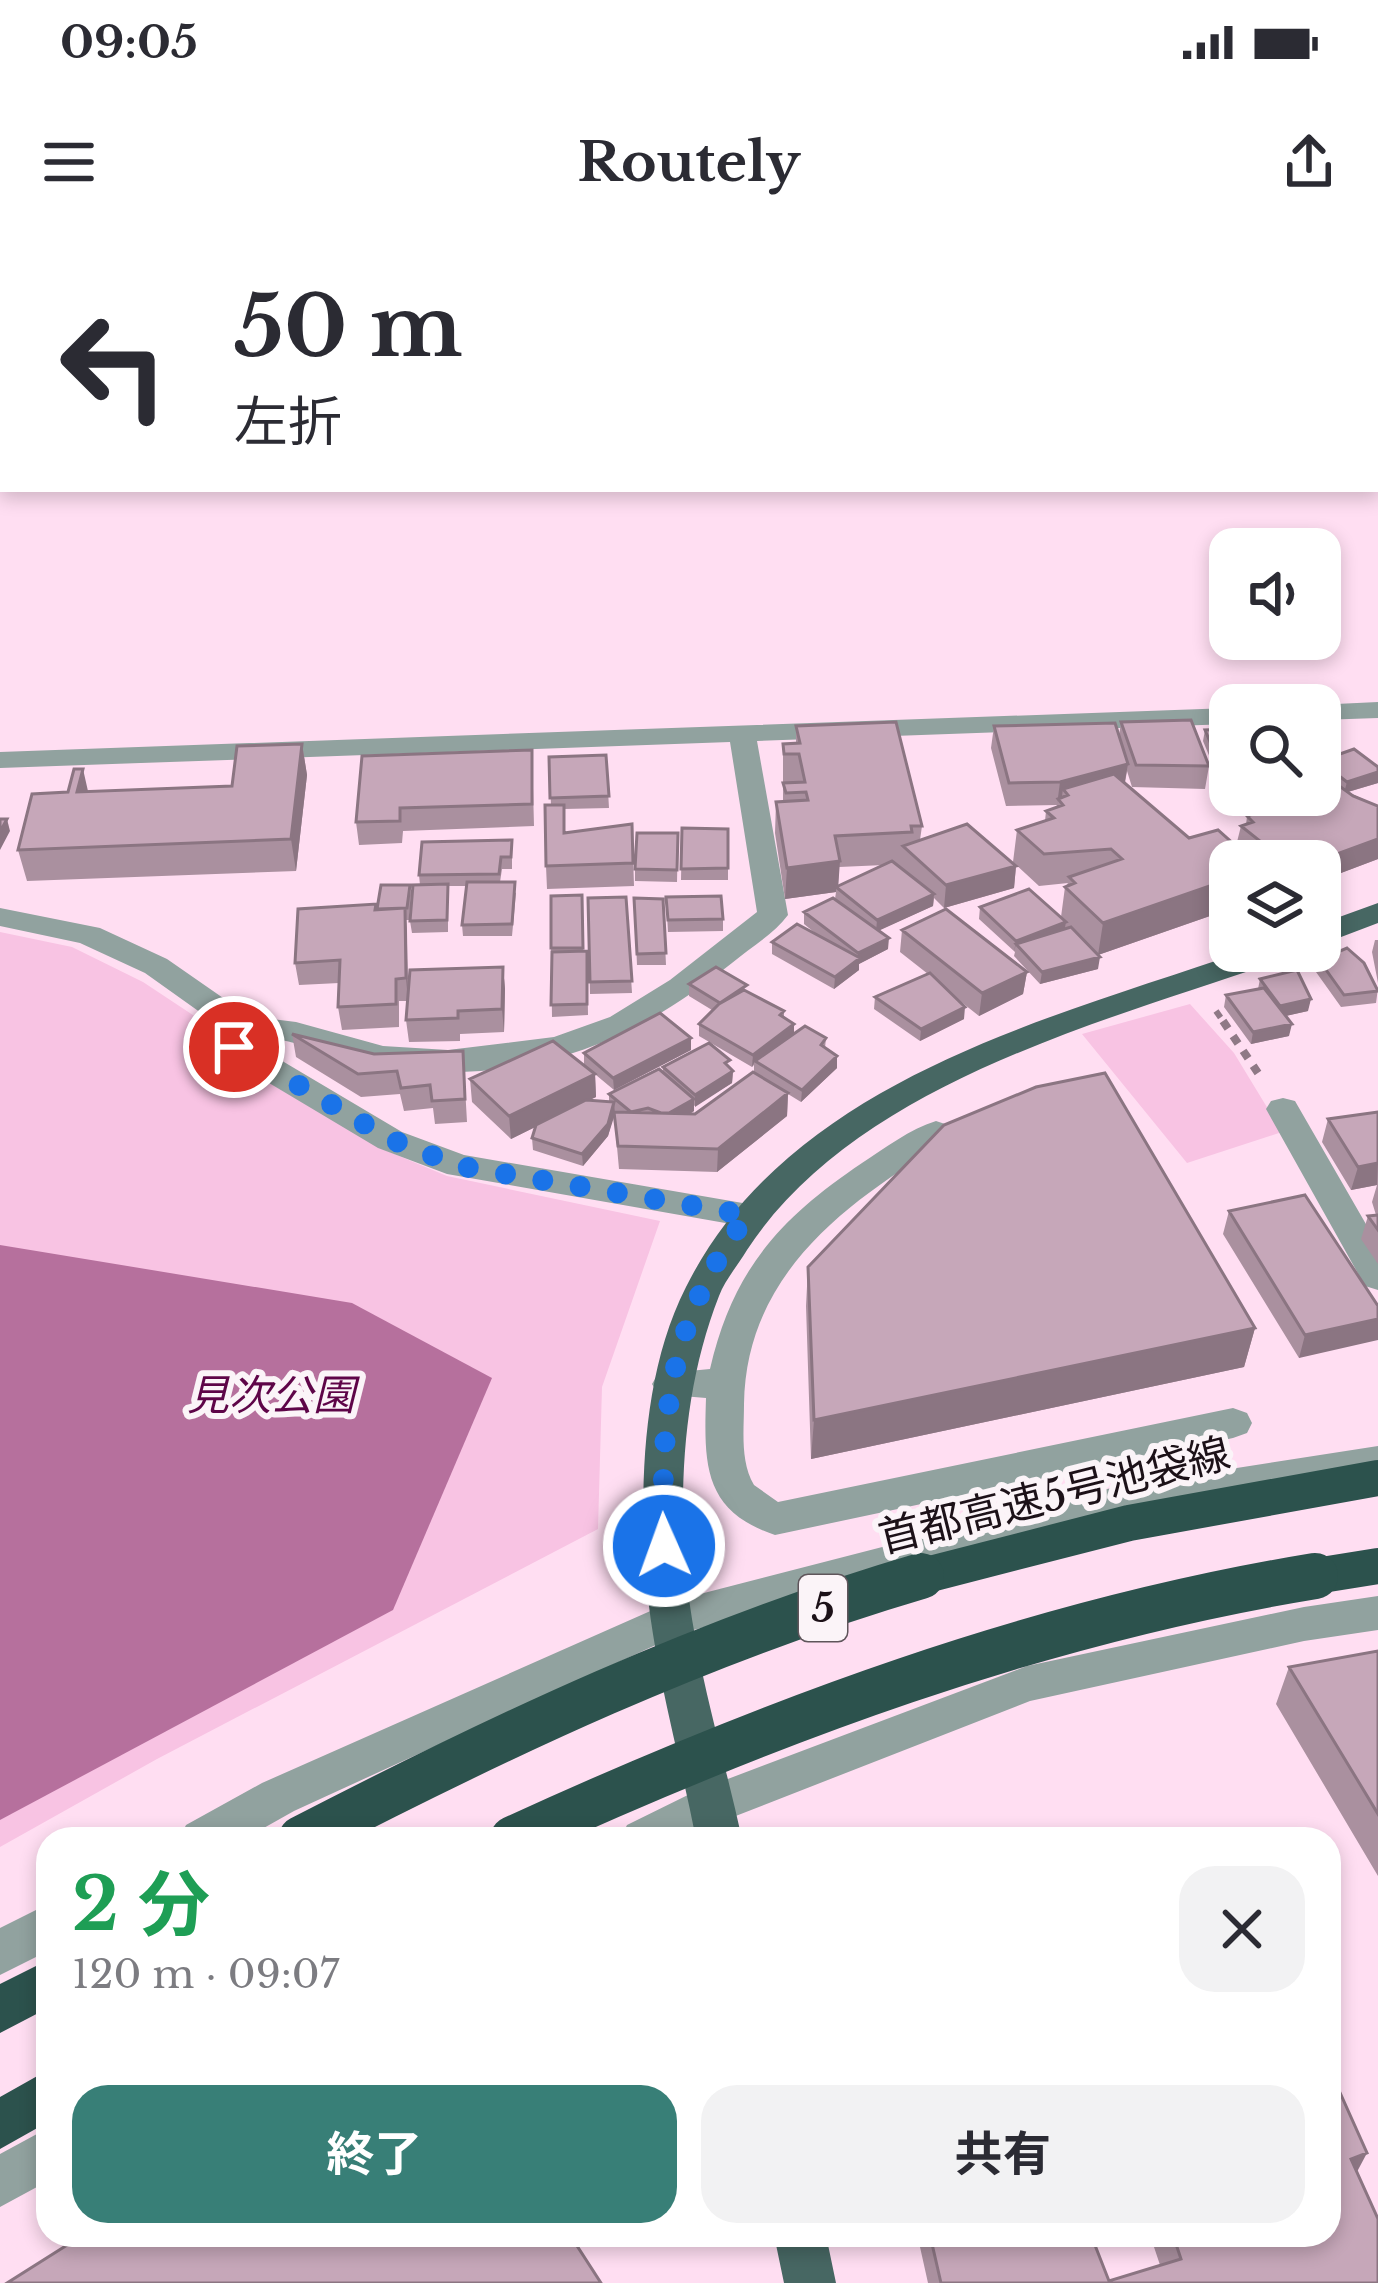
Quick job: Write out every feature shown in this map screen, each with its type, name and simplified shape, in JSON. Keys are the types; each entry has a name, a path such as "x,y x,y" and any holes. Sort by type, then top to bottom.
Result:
{"highway":[{"name":"首都高速5号池袋線","path":"324,1827 492,1741 743,1635 913,1578 1117,1524 1378,1478"},
{"name":"5","path":"540,1827 764,1727 938,1666 1149,1608 1278,1580 1378,1566"},
{"path":"0,2010 36,1989"},
{"path":"0,2125 36,2102"}],"main road":[{"path":"1341,927 1378,912"},
{"path":"716,1822 674,1618 661,1474 670,1384 694,1303 725,1245 814,1148 876,1106 944,1072 1219,972"},
{"path":"802,2247 810,2283"}],"street":[{"path":"1341,711 1378,710"},
{"path":"0,760 1209,717"},
{"path":"0,917 88,935 122,950 156,966 242,1027 271,1024 382,1057 464,1060 579,1042 646,1012 773,915 742,733"},
{"path":"242,1027 234,1047 390,1139 459,1166 748,1215"},
{"path":"1283,1109 1378,1277"},
{"path":"936,1133 865,1174 791,1240 749,1298 725,1382 727,1478 746,1508 775,1519 1234,1423"},
{"path":"670,1384 725,1382"},
{"path":"1097,1451 1115,1503"},
{"path":"224,1827 278,1797 674,1618 1115,1503 1378,1461"},
{"path":"716,1822 1027,1684 1378,1613"},
{"path":"0,1953 36,1933"},
{"path":"0,2182 36,2160"}],"path":[{"path":"1195,981 1283,1109"}],"green space":[{"name":"見次公園","path":"0,932 72,947 143,982 211,1027 216,1051 380,1148 447,1176 660,1221 602,1387 598,1529 157,1759 0,1847"},
{"path":"1190,1004 1234,1053 1282,1132 1187,1163 1082,1034"}],"shaded area":[{"path":"0,1245 352,1303 492,1378 393,1610 0,1820"}],"building":[{"path":"1191,720 1209,766 1136,765 1121,722"},
{"path":"896,722 922,826 911,826 912,832 835,836 840,861 787,868 776,802 808,800 806,792 786,793 783,783 805,782 799,754 784,754 783,744 800,743 796,726"},
{"path":"1115,723 1128,764 1060,782 1009,783 994,726"},
{"path":"302,744 291,839 18,850 32,794 68,792 74,769 83,769 77,792 232,786 237,746"},
{"path":"1354,749 1378,767 1378,772 1347,782 1341,777 1341,754"},
{"path":"532,750 532,804 400,808 400,821 356,822 362,756"},
{"path":"606,755 609,796 550,798 549,757"},
{"path":"1114,774 1189,838 1218,830 1229,840 1209,840 1209,886 1103,923 1065,887 1075,883 1069,877 1122,859 1111,849 1044,854 1017,830 1054,818 1046,811 1063,805 1058,799 1068,795 1063,789"},
{"path":"1341,787 1378,806 1378,839 1341,853 1341,840 1259,840 1241,826 1253,822 1247,816 1341,816"},
{"path":"545,805 564,805 564,833 632,824 633,863 546,866"},
{"path":"967,824 1016,866 946,885 903,846"},
{"path":"682,828 728,829 728,868 681,869"},
{"path":"637,833 678,833 677,870 635,869"},
{"path":"512,840 511,857 501,857 499,874 419,875 422,842"},
{"path":"892,861 934,894 877,920 836,887"},
{"path":"467,882 515,882 512,924 462,925"},
{"path":"448,884 447,920 410,921 413,885"},
{"path":"381,885 410,885 407,908 377,909"},
{"path":"1029,889 1066,922 1016,941 980,907"},
{"path":"582,895 583,948 551,948 551,896"},
{"path":"721,896 723,919 668,920 666,897"},
{"path":"626,897 632,981 590,982 588,898"},
{"path":"634,898 663,899 666,953 637,954"},
{"path":"833,898 889,938 858,953 804,912"},
{"path":"376,904 375,910 405,908 406,978 396,979 396,1004 338,1007 340,960 295,963 298,909"},
{"path":"946,909 1027,972 982,993 902,930"},
{"path":"797,924 860,958 835,977 772,942"},
{"path":"1071,927 1100,957 1042,972 1016,944"},
{"path":"1347,948 1364,963 1378,991 1344,995 1328,972 1341,972 1341,951"},
{"path":"587,951 587,1004 551,1005 552,952"},
{"path":"503,967 502,1009 458,1011 458,1018 406,1020 410,970"},
{"path":"716,967 747,985 720,1003 689,984"},
{"path":"1298,972 1311,999 1280,1006 1260,979"},
{"path":"930,973 965,1007 921,1029 875,997"},
{"path":"1264,988 1292,1024 1253,1032 1226,995"},
{"path":"744,990 784,1011 780,1015 794,1024 753,1055 699,1024 719,1004"},
{"path":"660,1013 691,1038 613,1078 584,1053"},
{"path":"805,1026 826,1038 821,1045 837,1056 802,1090 755,1061"},
{"path":"292,1034 374,1054 463,1051 465,1099 432,1101 430,1085 401,1088 397,1071 358,1074"},
{"path":"553,1041 595,1074 509,1116 470,1079"},
{"path":"709,1043 730,1060 725,1063 733,1071 695,1095 663,1067"},
{"path":"659,1069 694,1099 669,1113 648,1108 631,1112 609,1094"},
{"path":"753,1072 788,1093 718,1149 618,1146 614,1112 695,1114"},
{"path":"1105,1073 1255,1328 814,1420 808,1267 944,1125 1036,1087"},
{"path":"586,1100 614,1102 608,1124 582,1154 532,1138 536,1125"},
{"path":"1378,1112 1378,1163 1358,1167 1328,1119"},
{"path":"1305,1195 1378,1306 1378,1319 1305,1335 1229,1211"},
{"path":"1378,1651 1378,1814 1289,1667"},
{"path":"1341,2095 1367,2153 1351,2159 1378,2219 1378,2283 941,2283 933,2247 1096,2247 1109,2281 1181,2259 1177,2247 1341,2247"},
{"path":"64,2247 578,2247 601,2283 7,2283"}],"route":[{"path":"234,1047 390,1139 459,1166 748,1215 725,1245 680,1338 666,1407 661,1474 664,1546"}]}
